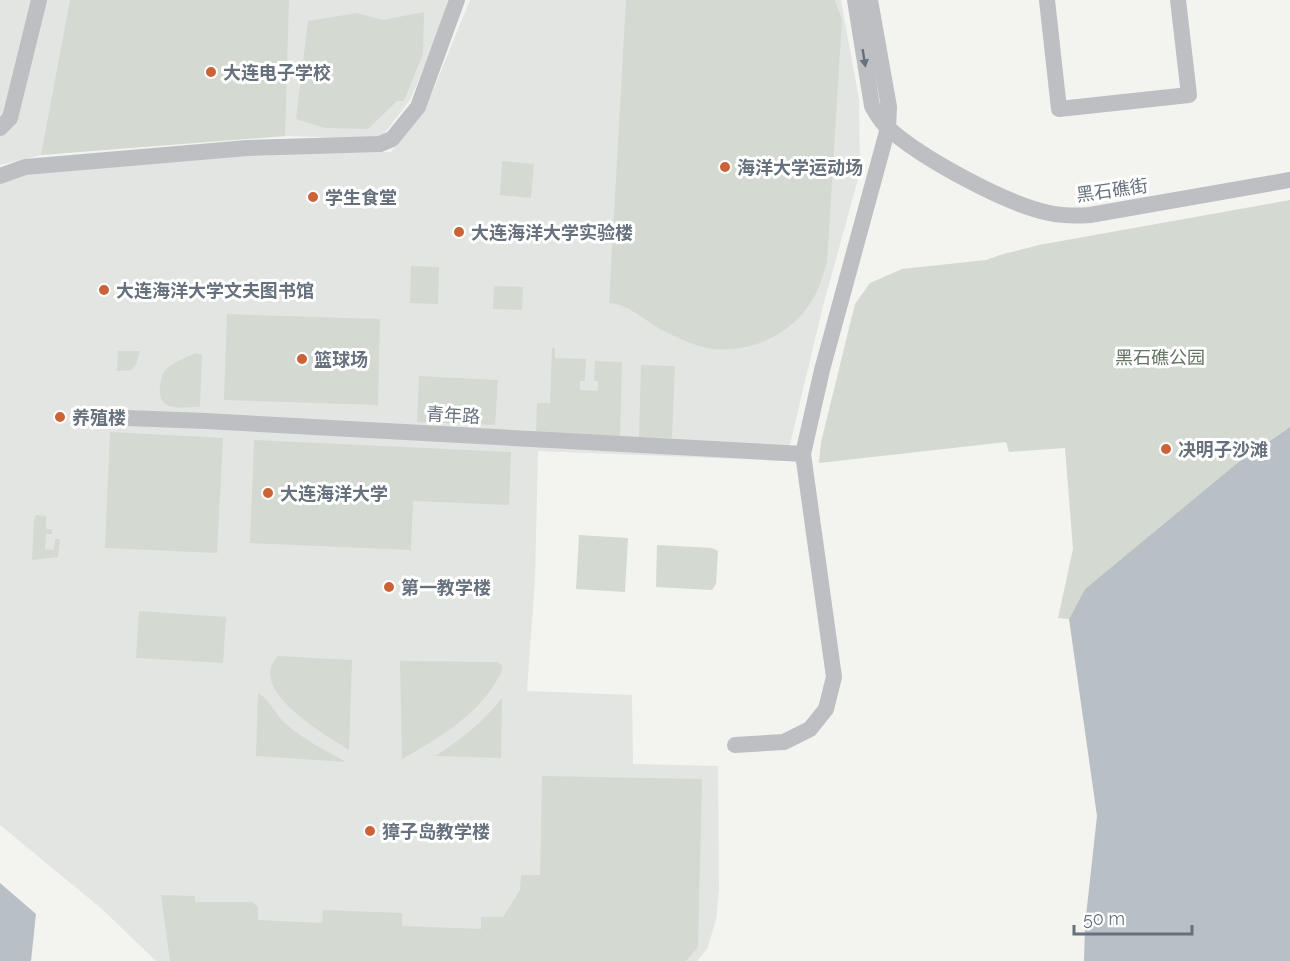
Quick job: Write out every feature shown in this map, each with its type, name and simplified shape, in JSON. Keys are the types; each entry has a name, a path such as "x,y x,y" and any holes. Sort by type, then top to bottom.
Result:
{"street":[{"path":"0,128 10,118 39,0"},
{"path":"0,176 25,166 247,148 380,144 392,139 418,107 457,0"},
{"name":"黑石礁街","path":"855,0 872,106 879,119 933,160 1000,195 1048,213 1068,216 1090,215 1290,180"},
{"path":"735,745 784,742 810,729 826,709 834,677 803,454 822,370 888,128 888,107 870,0"},
{"path":"1047,0 1059,109 1189,95 1178,0"},
{"name":"青年路","path":"100,417 803,454"}],"shaded area":[{"name":"大连电子学校","path":"0,0 448,0 434,44 410,100 380,139 285,136 205,141 41,155 0,165"},
{"name":"大连海洋大学","path":"470,0 841,0 859,100 860,172 823,306 786,461 538,451 535,579 527,691 632,695 633,764 718,766 719,889 716,920 707,949 697,961 156,961 102,909 0,825 0,182 22,173 252,153 391,152 425,110"},
{"path":"1290,427 1290,961 1084,961 1085,925 1097,816 1069,619 1085,589 1236,464"},
{"path":"0,883 36,914 31,961 0,961"}],"green space":[{"path":"70,0 289,0 285,136 41,155"},
{"name":"海洋大学运动场","path":"626,0 835,0 842,20 827,262 818,289 808,306 798,318 774,337 744,347 713,349 666,332 632,310 609,303"},
{"path":"424,12 423,54 404,101 397,101 368,129 325,128 296,119 308,21 357,13 383,20"},
{"path":"502,161 534,164 531,198 500,195"},
{"name":"黑石礁公园","path":"1290,200 1290,427 1236,464 1085,589 1069,619 1058,618 1073,549 1065,448 1009,452 1006,442 819,463 821,442 855,304 870,283 902,269 986,260 1039,245"},
{"path":"411,266 439,267 438,304 410,303"},
{"path":"494,286 523,287 522,310 493,309"},
{"name":"篮球场","path":"227,314 380,319 378,405 224,400"},
{"path":"552,348 555,348 555,358 586,359 585,381 580,381 580,390 598,391 598,381 594,381 595,361 622,362 620,436 536,434 537,403 550,403"},
{"path":"118,351 140,351 136,364 131,370 117,371"},
{"path":"195,353 202,355 200,407 166,405 160,395 160,383 164,372 173,364"},
{"path":"641,365 675,366 672,438 639,437"},
{"path":"419,376 498,380 495,425 417,422"},
{"path":"110,432 223,438 217,553 105,548"},
{"path":"254,440 511,452 509,505 413,501 411,550 250,543"},
{"path":"36,515 46,516 46,529 52,529 52,534 46,534 45,549 54,550 55,539 60,539 58,557 32,560"},
{"path":"579,535 628,538 625,592 576,589"},
{"path":"657,545 712,548 718,551 716,584 712,590 656,587"},
{"path":"139,611 226,617 223,663 136,658"},
{"path":"278,656 352,660 349,750 308,723 280,697 272,683 271,669"},
{"path":"400,661 497,662 502,667 487,695 466,717 402,759"},
{"path":"258,693 293,730 346,762 256,756"},
{"path":"502,698 501,758 435,756 471,730"},
{"path":"542,776 702,779 698,947 686,961 170,961 161,895 195,896 195,902 252,902 258,907 258,920 322,923 323,910 402,913 402,926 481,929 481,917 503,917 520,890 521,875 540,875"}],"place":[{"name":"大连电子学校","path":"211,72"},
{"name":"海洋大学运动场","path":"725,167"},
{"name":"学生食堂","path":"313,197"},
{"name":"大连海洋大学实验楼","path":"459,232"},
{"name":"大连海洋大学文夫图书馆","path":"104,290"},
{"name":"篮球场","path":"302,359"},
{"name":"养殖楼","path":"60,417"},
{"name":"决明子沙滩","path":"1166,449"},
{"name":"大连海洋大学","path":"268,493"},
{"name":"第一教学楼","path":"389,587"},
{"name":"獐子岛教学楼","path":"370,831"}]}
